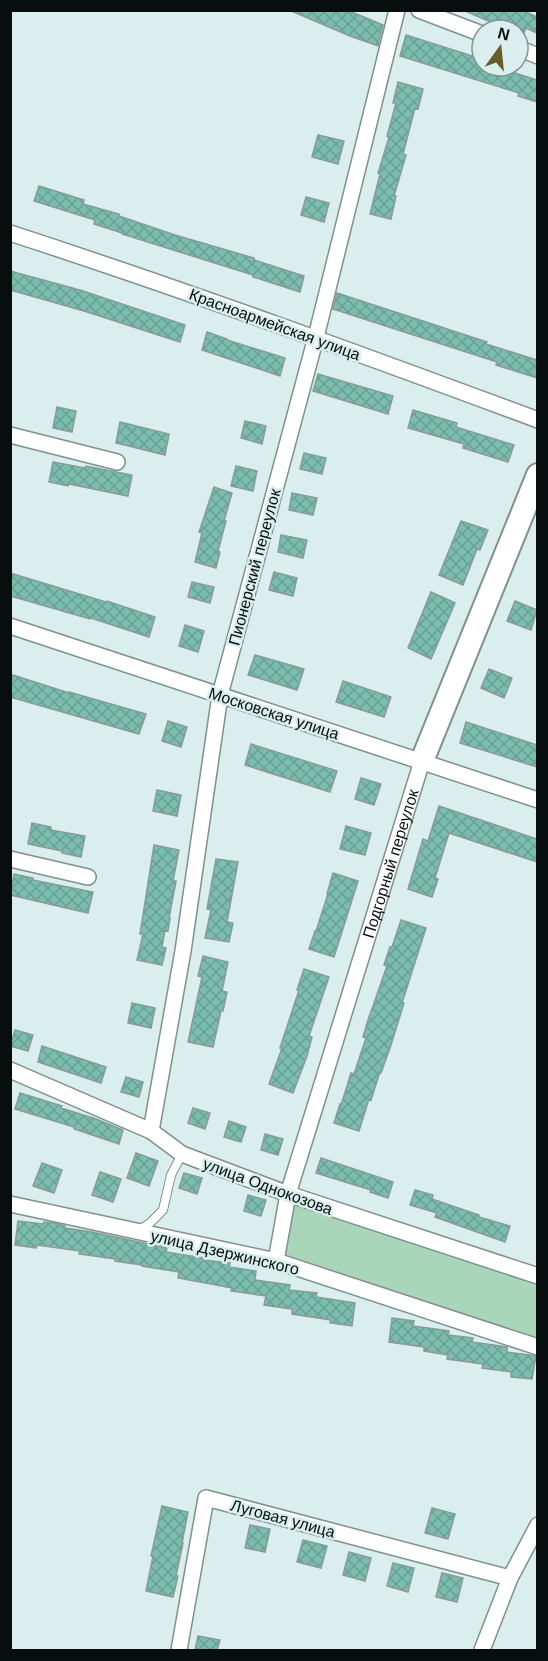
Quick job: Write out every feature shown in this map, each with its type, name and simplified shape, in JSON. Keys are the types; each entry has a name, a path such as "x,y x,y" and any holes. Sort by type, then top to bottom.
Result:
{"main road":[{"name":"Подгорный переулок","path":"422,761 537,476"}],"street":[{"name":"Пионерский переулок","path":"151,1131 183,951 220,695 316,338 397,10"},
{"path":"419,10 470,29"},
{"name":"Красноармейская улица","path":"10,233 316,338 537,420"},
{"path":"10,435 117,462"},
{"name":"Московская улица","path":"10,626 537,800"},
{"name":"Подгорный переулок","path":"276,1261 288,1194 422,761"},
{"path":"10,859 88,877"},
{"name":"улица Однокозова","path":"10,1070 151,1131 182,1154 288,1194 537,1276"},
{"name":"улица Дзержинского","path":"10,1204 276,1261 537,1347"},
{"name":"Луговая улица","path":"179,1650 206,1498 510,1578"},
{"path":"482,1650 510,1578 537,1525"}],"lane":[{"path":"136,1231 150,1223 164,1210 171,1174 182,1154"}],"green space":[{"path":"293,1201 537,1284 537,1339 282,1255"}],"building":[{"path":"289,10 346,10 364,17 383,25 378,46 350,36"},
{"path":"463,10 522,10 537,17 537,33 530,30 530,18 481,18"},
{"path":"406,35 470,55 470,78 400,56"},
{"path":"471,78 530,78 537,80 537,102 518,96 519,93"},
{"path":"398,82 423,89 418,109 415,108 403,154 406,155 394,196 396,196 391,219 370,214 380,174 378,173 389,137 387,136 396,103 393,103"},
{"path":"318,135 344,141 338,164 312,157"},
{"path":"39,186 84,200 83,204 304,276 300,292 122,234 94,224 95,220 34,201"},
{"path":"306,197 329,203 324,222 301,215"},
{"path":"10,271 80,290 185,325 180,342 10,290"},
{"path":"337,293 537,360 537,378 496,365 497,362 333,309"},
{"path":"207,332 285,358 280,376 202,350"},
{"path":"318,374 393,396 388,414 313,391"},
{"path":"57,407 76,411 72,432 53,428"},
{"path":"413,410 457,423 456,427 514,445 508,462 463,448 464,444 408,428"},
{"path":"245,421 266,426 262,444 241,438"},
{"path":"120,422 169,434 165,455 116,443"},
{"path":"304,453 326,458 322,474 300,469"},
{"path":"53,462 132,475 128,496 49,482"},
{"path":"236,466 257,471 253,491 231,486"},
{"path":"214,487 232,493 224,521 226,521 216,568 195,562 202,533 199,532"},
{"path":"292,493 317,498 313,515 289,510"},
{"path":"461,521 488,530 480,550 477,549 463,585 439,575"},
{"path":"281,535 307,540 303,558 278,552"},
{"path":"274,572 297,578 293,596 269,590"},
{"path":"10,573 155,617 149,637 91,618 10,596"},
{"path":"192,582 214,587 210,603 188,597"},
{"path":"431,592 455,603 431,659 408,648"},
{"path":"515,601 537,610 531,630 507,621"},
{"path":"185,625 204,631 198,652 179,646"},
{"path":"255,655 304,669 297,690 248,675"},
{"path":"489,669 512,678 504,698 481,688"},
{"path":"13,675 146,714 139,734 10,697"},
{"path":"343,681 391,697 384,717 336,702"},
{"path":"168,721 187,727 181,747 162,741"},
{"path":"466,722 537,745 537,767 460,743"},
{"path":"251,744 337,771 330,792 245,765"},
{"path":"361,778 381,784 374,805 355,799"},
{"path":"157,790 181,795 177,816 153,811"},
{"path":"439,806 537,839 537,862 449,833 435,878 438,879 432,897 408,889 423,839 428,841"},
{"path":"32,823 51,827 51,830 85,836 81,857 28,844"},
{"path":"346,826 371,833 365,855 340,849"},
{"path":"154,845 179,850 168,931 165,930 162,947 166,948 162,965 137,960 143,934 140,934"},
{"path":"216,859 238,862 227,922 233,923 229,942 205,938 211,910 207,909"},
{"path":"333,873 358,881 334,957 309,949"},
{"path":"14,874 93,892 88,913 10,895"},
{"path":"401,920 426,928 391,1045 359,1131 334,1123 366,1038 363,1037 387,966 384,965"},
{"path":"203,956 228,962 222,991 227,992 213,1047 188,1042 202,977 198,976"},
{"path":"304,969 329,977 309,1036 312,1037 307,1056 293,1093 269,1084 282,1048 280,1048"},
{"path":"132,1003 155,1008 151,1028 128,1023"},
{"path":"15,1030 33,1035 28,1051 10,1046"},
{"path":"42,1046 106,1067 101,1083 38,1062"},
{"path":"126,1077 143,1082 139,1097 121,1092"},
{"path":"20,1093 62,1106 61,1108 123,1130 119,1144 15,1109"},
{"path":"193,1108 210,1113 205,1129 188,1123"},
{"path":"229,1121 246,1127 241,1142 224,1137"},
{"path":"265,1134 283,1139 278,1155 261,1150"},
{"path":"136,1153 158,1161 149,1186 127,1178"},
{"path":"321,1158 393,1182 388,1198 370,1192 371,1190 316,1173"},
{"path":"42,1163 62,1170 54,1193 33,1186"},
{"path":"100,1172 121,1179 113,1202 92,1195"},
{"path":"184,1173 202,1178 197,1194 179,1188"},
{"path":"415,1190 433,1195 432,1199 479,1215 479,1217 510,1226 505,1242 435,1217 437,1213 410,1205"},
{"path":"248,1195 266,1200 261,1216 244,1211"},
{"path":"18,1221 54,1223 65,1226 65,1228 167,1248 166,1252 230,1263 229,1267 256,1271 255,1280 290,1285 289,1290 317,1293 316,1297 355,1303 352,1326 292,1314 292,1309 264,1305 266,1296 231,1291 232,1288 178,1278 179,1272 79,1254 80,1251 37,1245 36,1248 15,1245"},
{"path":"392,1318 414,1321 413,1326 449,1331 448,1335 473,1338 472,1342 507,1347 507,1352 536,1356 532,1379 511,1377 511,1372 482,1368 483,1364 447,1359 448,1355 424,1351 424,1347 389,1342"},
{"path":"162,1506 188,1512 173,1597 146,1591"},
{"path":"432,1508 455,1514 448,1539 425,1533"},
{"path":"250,1525 270,1529 265,1552 245,1548"},
{"path":"303,1540 327,1546 321,1568 297,1562"},
{"path":"349,1552 371,1558 365,1581 343,1575"},
{"path":"393,1563 414,1568 408,1592 387,1586"},
{"path":"442,1573 463,1578 457,1602 436,1597"},
{"path":"198,1636 220,1640 217,1650 195,1650"}]}
